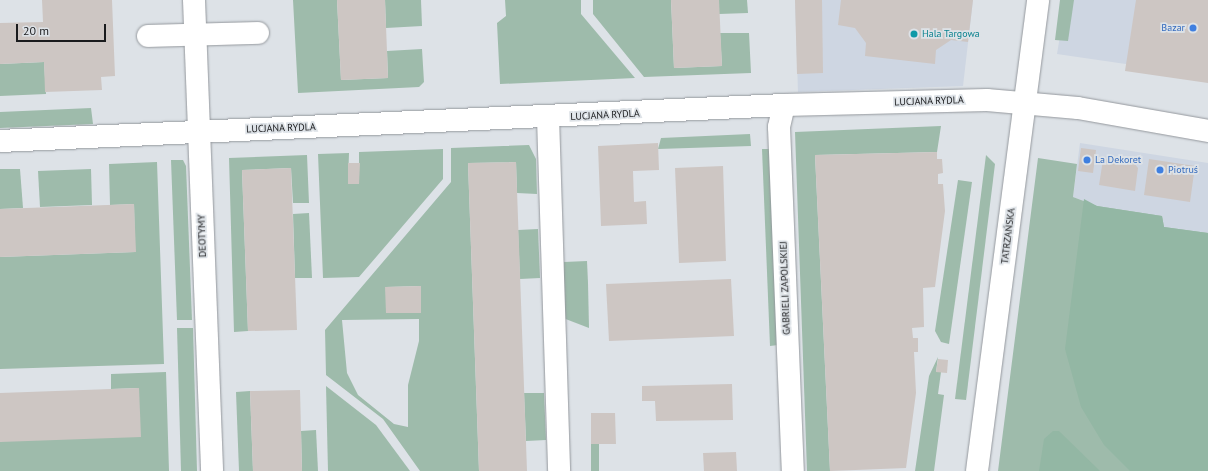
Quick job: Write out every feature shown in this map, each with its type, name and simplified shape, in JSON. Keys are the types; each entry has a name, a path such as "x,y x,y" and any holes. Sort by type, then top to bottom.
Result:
{"street":[{"name":"DEOTYMY","path":"194,0 212,471"},
{"name":"TATRZAŃSKA","path":"977,471 1038,0"},
{"path":"148,36 195,33 258,33"},
{"name":"LUCJANA RYDLA","path":"0,141 548,118 784,105 1025,102 1208,131"},
{"name":"GABRIELI ZAPOLSKIEJ","path":"784,105 779,128 793,471"},
{"path":"548,118 559,471"}],"shaded area":[{"path":"795,0 973,0 963,86 798,92"},
{"path":"1066,0 1208,0 1208,76 1057,54"},
{"path":"1080,143 1208,163 1208,233 1164,227 1162,216 1097,206 1073,197"}],"green space":[{"path":"293,0 337,0 341,80 388,78 387,51 422,49 424,82 419,87 298,93"},
{"path":"385,0 421,0 422,26 386,28"},
{"path":"505,0 581,0 581,14 635,78 500,84 497,23 506,16"},
{"path":"593,0 671,0 674,68 722,66 720,33 749,33 751,73 644,77 593,14"},
{"path":"719,0 747,0 748,13 719,14"},
{"path":"1060,0 1074,0 1068,41 1055,40"},
{"path":"44,62 46,94 0,96 0,64"},
{"path":"91,108 93,124 0,128 0,112"},
{"path":"941,126 937,152 815,155 830,471 807,471 795,132"},
{"path":"750,134 751,146 658,149 661,138"},
{"path":"529,145 536,159 537,194 517,193 516,162 468,163 479,471 420,471 383,419 326,375 325,330 451,182 451,148","holes":["421,286 421,313 386,313 386,287","419,319 419,341 408,385 408,427 394,424 358,395 347,373 342,320"]},
{"path":"443,149 443,179 359,277 323,278 318,154 349,153 348,183 359,184 359,152"},
{"path":"762,149 772,149 778,345 770,346"},
{"path":"307,155 309,203 293,203 291,168 242,170 248,331 234,332 229,158"},
{"path":"986,155 995,164 966,400 955,399"},
{"path":"1038,158 1077,164 1073,197 1097,206 1162,216 1164,227 1208,233 1208,471 998,471"},
{"path":"171,160 183,160 186,166 192,320 177,320"},
{"path":"157,162 164,364 0,369 0,257 135,252 134,204 110,205 109,164"},
{"path":"0,169 20,169 23,208 0,209"},
{"path":"91,169 92,205 40,207 38,171"},
{"path":"958,180 972,182 949,344 941,342 935,331"},
{"path":"1084,199 1097,206 1162,216 1164,227 1208,233 1208,471 1130,471 1104,445 1081,407 1065,349"},
{"path":"309,213 312,278 295,278 293,214"},
{"path":"538,229 540,278 520,279 518,230"},
{"path":"587,261 589,328 563,318 564,262"},
{"path":"177,328 193,328 197,471 181,471"},
{"path":"938,357 936,372 941,372 938,394 944,395 934,471 915,471 929,376"},
{"path":"166,372 169,471 0,471 0,442 139,388 111,389 111,374"},
{"path":"326,386 376,425 410,471 328,471"},
{"path":"250,391 253,471 239,471 236,392"},
{"path":"524,393 544,393 546,440 526,441"},
{"path":"316,430 318,471 302,471 301,431"},
{"path":"1053,431 1059,431 1100,471 1039,471 1044,439"},
{"path":"591,444 599,444 599,471 591,471"}],"building":[{"path":"42,0 112,0 115,76 101,77 102,90 45,92 44,62 0,64 0,23 43,22"},
{"path":"337,0 385,0 388,78 341,80"},
{"path":"671,0 719,0 722,66 674,68"},
{"path":"795,0 822,0 823,73 797,74"},
{"name":"Hala Targowa","path":"841,0 973,0 968,42 951,40 936,50 935,64 865,56 866,43 855,28 838,25"},
{"path":"1136,0 1208,0 1208,83 1125,71"},
{"path":"658,143 659,170 633,171 634,202 646,201 647,224 601,226 598,146"},
{"name":"La Dekoret","path":"1081,148 1096,150 1093,173 1078,171"},
{"path":"937,152 937,159 942,159 943,173 938,174 938,184 943,184 945,211 935,287 923,288 924,327 912,328 913,338 918,338 918,352 914,352 916,393 906,468 830,471 815,155"},
{"path":"1111,157 1131,159 1138,168 1135,191 1099,185 1103,160"},
{"path":"1149,159 1195,166 1190,202 1144,195"},
{"path":"516,162 527,471 479,471 468,163"},
{"path":"348,163 360,163 359,184 348,184"},
{"path":"723,166 726,261 679,263 675,168"},
{"path":"291,168 297,330 248,331 242,170"},
{"path":"134,204 136,252 0,257 0,209"},
{"path":"731,279 734,336 609,341 606,284"},
{"path":"421,286 421,313 386,313 385,287"},
{"path":"938,359 948,360 947,373 936,372"},
{"path":"732,384 733,420 656,421 655,401 642,401 642,386"},
{"path":"139,388 141,437 0,442 0,393"},
{"path":"300,390 302,471 253,471 250,391"},
{"path":"591,413 615,413 616,444 591,444"},
{"path":"736,452 737,471 704,471 703,453"}],"place":[{"name":"Bazar","path":"1193,28"},
{"name":"Hala Targowa","path":"914,34"},
{"name":"La Dekoret","path":"1087,160"},
{"name":"Piotruś","path":"1160,170"}]}
